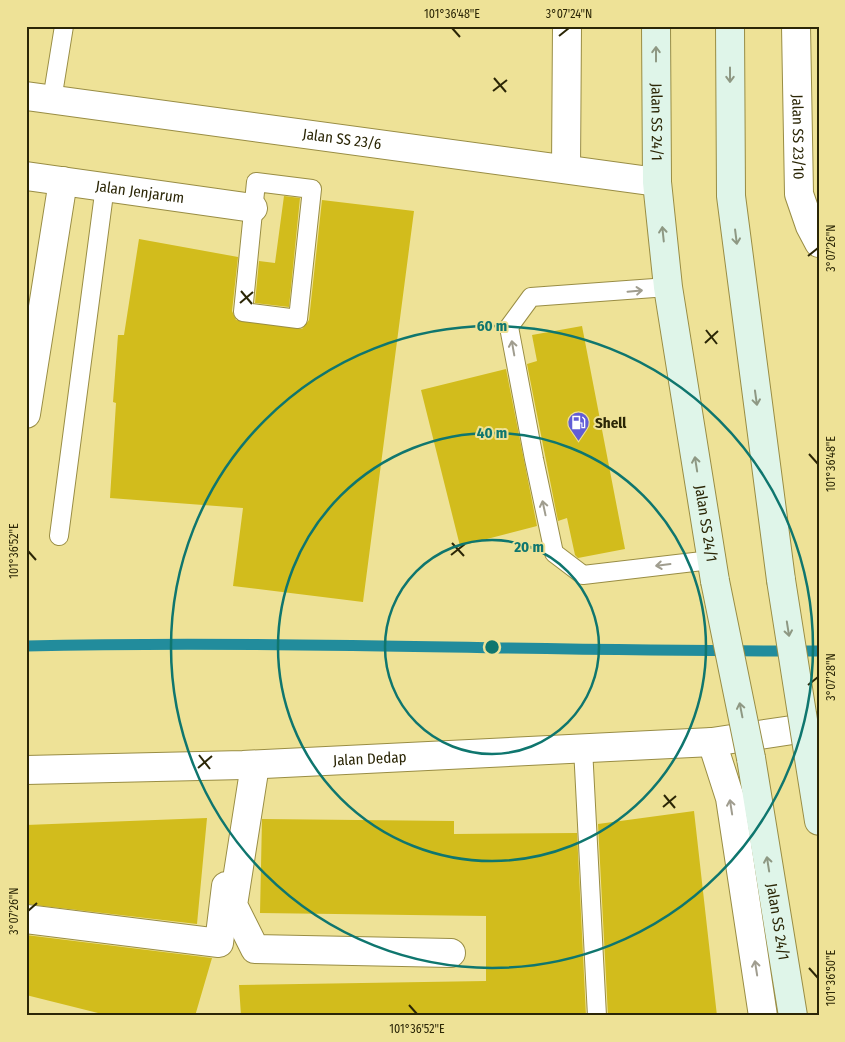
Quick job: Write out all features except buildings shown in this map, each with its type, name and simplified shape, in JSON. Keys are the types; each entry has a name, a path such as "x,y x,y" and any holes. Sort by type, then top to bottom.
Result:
{"main road":[{"name":"Jalan SS 24/1","path":"656,26 657,182 668,287 713,570 751,758 793,1016"},
{"path":"730,26 730,196 781,580 819,821"}],"street":[{"path":"566,26 566,169"},
{"name":"Jalan SS 23/10","path":"796,26 799,194 810,226 819,243"},
{"name":"Jalan SS 23/6","path":"39,98 657,182"},
{"name":"Jalan Jenjarum","path":"26,176 253,208"},
{"path":"26,414 63,181"},
{"name":"Jalan Dedap","path":"26,770 249,765 712,742 819,726"},
{"path":"712,742 730,798 763,1016"},
{"path":"26,919 219,943 249,765"},
{"path":"249,765 233,905 255,950 451,954"}],"lane":[{"path":"39,98 64,26"},
{"path":"256,182 312,188 298,319 243,312 253,208 256,182"},
{"path":"59,536 105,186"},
{"path":"668,287 531,297 509,327 554,553 583,575 713,570"},
{"path":"584,748 597,1016"}],"waterway":[{"path":"26,646 224,644 819,651"}],"place":[{"name":"Shell","path":"579,442"}]}
